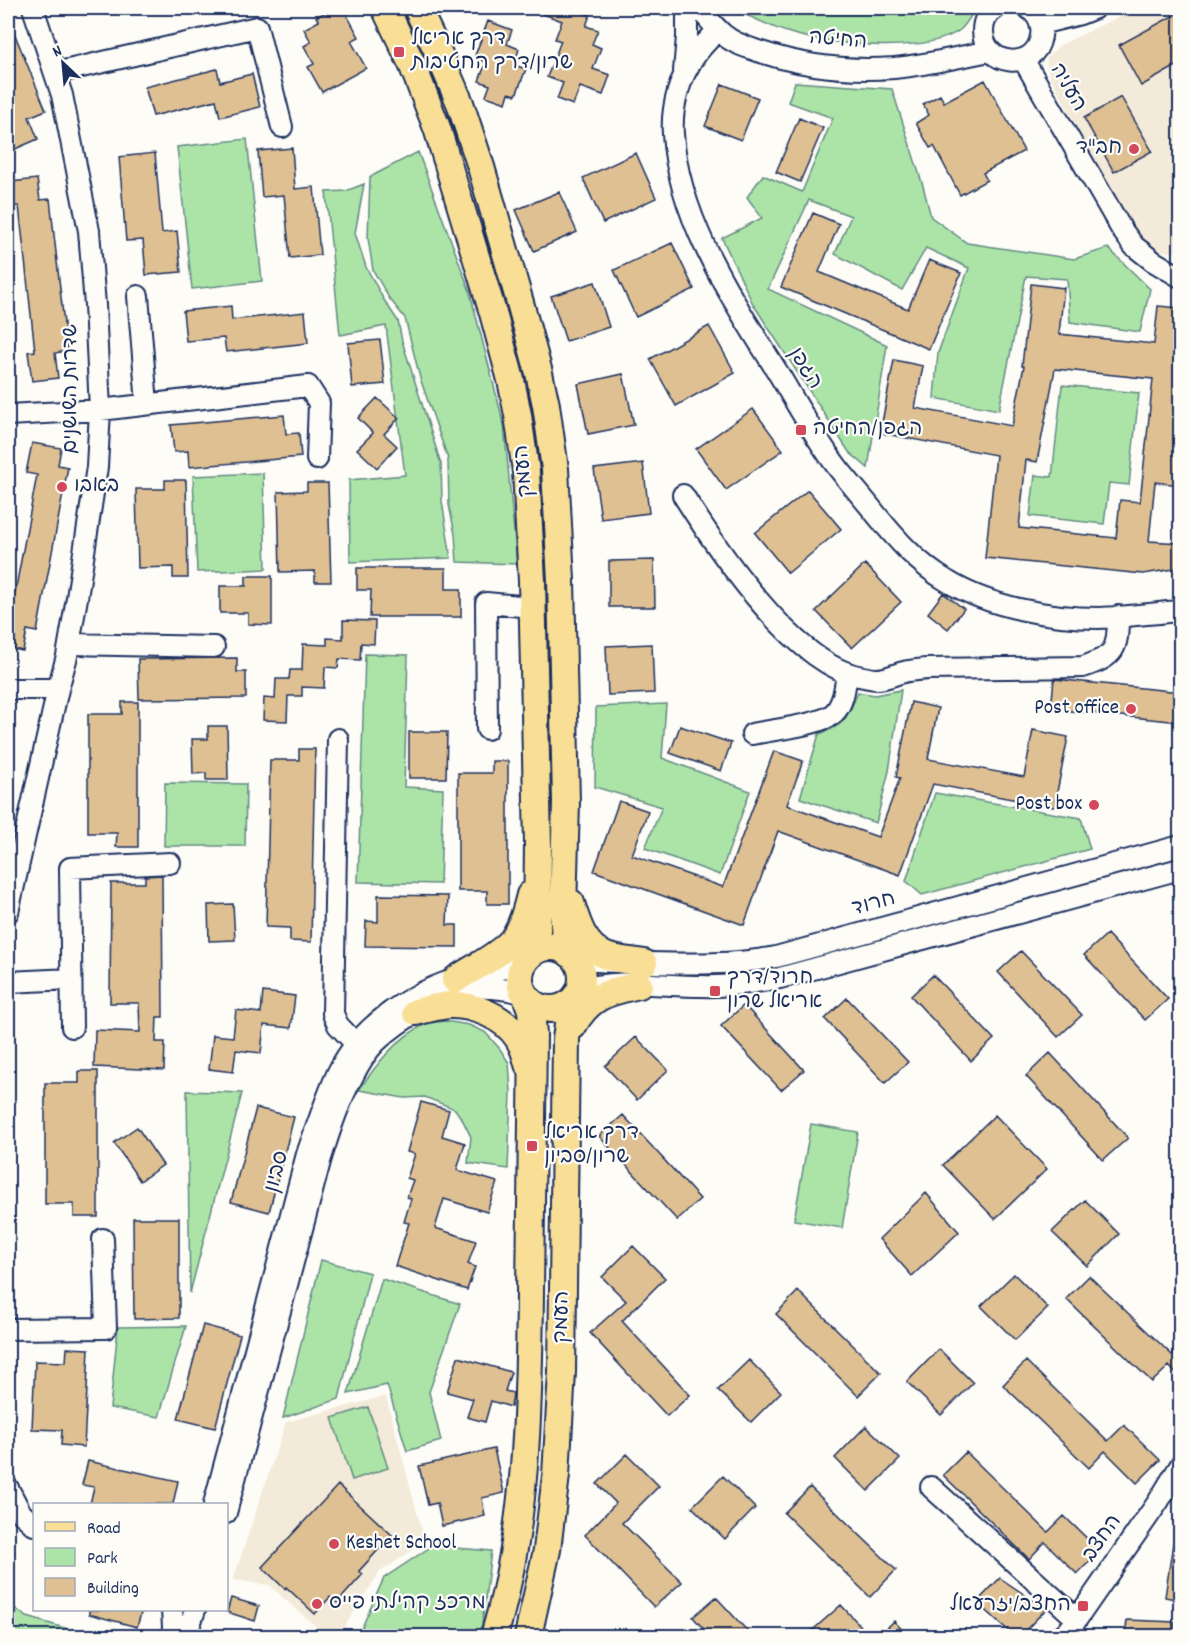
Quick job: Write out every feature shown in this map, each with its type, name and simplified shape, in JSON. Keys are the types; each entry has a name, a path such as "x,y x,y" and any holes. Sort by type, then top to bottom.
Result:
{"main road":[{"name":"העמק","path":"384,8 412,64 453,176 494,313 518,415 526,472 532,607 538,860 537,930 527,959"},
{"name":"העמק","path":"417,8 460,103 481,167 521,306 546,405 555,469 561,580 566,802 564,926 565,938 572,956"},
{"path":"455,980 500,951 512,940 526,912 538,860"},
{"path":"565,881 576,920 588,943 606,956 641,974"},
{"path":"554,947 572,956 581,973 582,982 578,993 570,1003 562,1007 552,1009 534,1005 525,996 520,985 521,969 527,959 536,951 554,947"},
{"path":"566,1040 588,1004 641,974"},
{"name":"העמק","path":"528,1636 547,1550 556,1475 562,1372 566,1040 570,1010 578,993"},
{"name":"העמק","path":"494,1636 505,1595 514,1545 523,1472 529,1371 532,1019 525,996"},
{"path":"416,1012 449,1005 464,1006 496,1018 518,1037 525,1050 532,1080"}],"street":[{"name":"שדרות השושנים","path":"8,912 69,644 97,466 100,410 89,231 64,105 33,8"},
{"path":"683,77 687,8"},
{"name":"החיטה","path":"699,8 725,37 776,57 816,65 894,68 990,51"},
{"path":"996,8 986,18 983,26 985,44 997,57 1014,61 1030,55 1036,48 1042,32 1037,16 1028,8"},
{"path":"1040,24 1095,8"},
{"path":"55,73 257,27 282,127"},
{"name":"הגפן","path":"718,30 696,54 683,77 675,102 673,132 676,162 699,231 728,292 837,466 892,534 922,564 948,582 982,598 1026,610 1061,616 1100,618 1180,611"},
{"name":"העליה","path":"1023,59 1122,230 1134,246 1180,278"},
{"path":"138,296 147,404"},
{"path":"8,415 100,410 309,386 319,403 316,459"},
{"path":"683,495 728,561 781,626 808,650 837,669 857,676 878,679 908,671 927,669 1083,667 1101,661 1110,654 1116,645 1118,636 1118,616"},
{"path":"487,729 486,603 532,607"},
{"path":"69,644 214,647"},
{"path":"752,734 823,720 828,717 842,702 847,673"},
{"path":"8,689 58,689"},
{"path":"338,739 333,1014 338,1025 356,1044"},
{"name":"חרוד","path":"578,993 595,985 641,974 702,964 776,957 1180,846"},
{"path":"72,1027 70,868 170,863"},
{"name":"חרוד","path":"572,956 641,974 711,986 756,983 1180,868"},
{"name":"סביון","path":"214,1503 308,1154 339,1071 366,1032 409,999 455,980 498,970 527,959"},
{"path":"8,982 71,979"},
{"name":"סביון","path":"228,1506 321,1158 352,1077 376,1042 416,1012 446,998 478,988 500,989 525,996"},
{"path":"8,1329 106,1328 103,1239"},
{"name":"החצב","path":"1061,1636 1077,1619 1158,1502 1180,1466"},
{"path":"931,1487 1077,1619"},
{"path":"8,1488 21,1513 33,1524"},
{"path":"171,1611 172,1636"},
{"path":"186,1636 195,1611"}],"shaded area":[{"name":"חב\"ד","path":"1137,8 1180,8 1180,250 1175,252 1159,251 1142,240 1127,222 1050,76 1047,66 1047,57 1060,45"},
{"path":"386,1396 425,1542 380,1572 341,1632 321,1631 269,1585 233,1580 286,1422"}],"green space":[{"path":"752,8 973,8 974,11 960,30 944,38 924,43 875,45 825,41 777,29 748,16"},
{"path":"795,82 892,89 931,217 967,243 1074,259 1108,248 1150,289 1140,332 1070,322 1067,279 1026,276 999,410 934,398 938,353 969,268 926,248 902,290 835,254 851,216 809,200 768,289 887,345 868,468 849,452 753,304 722,238 762,218 747,197 763,175 802,192 833,118 788,102"},
{"path":"247,139 262,281 192,289 177,147"},
{"path":"418,152 469,289 504,425 517,564 457,562 455,534 449,505 448,459 420,378 405,318 389,298 373,270 368,238 370,177"},
{"path":"364,184 355,233 366,267 398,321 402,341 441,464 442,501 451,558 350,562 349,480 405,475 386,326 340,335 326,192 346,191"},
{"path":"1062,385 1139,393 1129,485 1109,483 1104,524 1030,516 1035,475 1052,477"},
{"path":"263,473 266,569 197,572 193,476"},
{"path":"365,654 408,655 404,787 443,789 440,884 358,882"},
{"path":"901,690 889,771 876,823 800,798 819,734 835,727 845,719 858,692 875,695"},
{"path":"666,704 662,758 750,791 720,875 645,848 662,807 595,787 596,707"},
{"path":"165,783 246,784 245,846 164,846"},
{"path":"935,793 1081,818 1090,849 922,895 906,881"},
{"path":"445,1021 469,1025 485,1032 509,1063 511,1092 508,1169 468,1163 471,1137 455,1109 425,1097 404,1098 359,1090 380,1062 406,1036 426,1024"},
{"path":"187,1091 242,1093 190,1293"},
{"path":"811,1124 858,1132 842,1228 794,1220"},
{"path":"321,1260 370,1273 339,1399 283,1418"},
{"path":"382,1279 460,1304 429,1392 441,1441 407,1451 387,1385 348,1394"},
{"path":"186,1326 159,1417 110,1408 118,1327"},
{"path":"368,1407 388,1468 352,1480 332,1418"},
{"path":"432,1546 491,1551 482,1624 477,1636 358,1636 384,1578"},
{"path":"8,1603 27,1617 92,1636 8,1636"}],"building":[{"path":"334,8 343,8 359,37 351,41 366,68 322,92 308,67 314,64 304,46 311,42 304,29 319,21 316,17"},
{"path":"530,8 570,8 590,15 586,26 598,30 592,44 601,48 593,69 610,75 603,95 580,87 573,105 557,99 563,83 547,77 561,41 555,39 562,21"},
{"name":"חב\"ד","path":"1180,12 1180,64 1141,86 1119,45"},
{"path":"8,18 46,110 29,117 38,139 13,150 8,136 8,123 12,121 8,110"},
{"path":"488,21 512,30 507,44 519,49 514,65 526,69 516,95 509,93 506,103 486,96 490,85 479,81 486,62 474,58"},
{"path":"217,69 220,82 252,74 260,107 220,117 216,100 153,116 145,87"},
{"path":"985,80 1024,151 983,173 987,180 960,195 934,146 930,148 916,123 929,115 923,104 940,95 944,102"},
{"path":"722,84 758,98 741,140 705,126"},
{"path":"1121,97 1152,151 1114,172 1084,118"},
{"path":"799,118 823,128 800,182 776,172"},
{"path":"292,148 295,189 314,187 320,255 290,258 284,195 262,197 258,151"},
{"path":"155,153 162,233 177,231 181,272 146,275 143,240 126,241 119,157"},
{"path":"636,153 656,198 603,223 583,178"},
{"path":"37,179 40,200 50,199 67,351 55,353 58,378 32,381 28,352 35,351 19,206 14,206 11,182"},
{"path":"559,192 577,232 534,251 516,210"},
{"path":"813,213 839,224 819,272 908,309 929,260 961,273 929,349 781,287"},
{"path":"672,243 694,289 636,317 614,270"},
{"path":"595,282 609,327 566,341 551,296"},
{"path":"1031,284 1064,288 1059,334 1154,344 1158,306 1180,308 1178,450 1180,451 1180,485 1155,482 1149,541 1180,543 1180,568 1143,574 985,558 996,455 880,433 894,360 923,366 915,408 1012,426 1024,366 1022,366","holes":["1055,369 1153,379 1140,502 1120,500 1116,538 1019,528 1026,460 1037,462"]},
{"path":"231,306 232,320 305,312 308,343 226,352 224,338 186,341 183,311"},
{"path":"709,326 735,373 676,406 650,359"},
{"path":"380,340 385,384 352,387 348,343"},
{"path":"623,374 634,425 588,434 578,384"},
{"path":"377,398 399,418 384,434 397,446 377,468 357,449 373,433 358,418"},
{"path":"753,409 783,450 726,490 696,449"},
{"path":"284,415 286,434 299,433 301,457 189,467 188,451 174,452 171,425"},
{"path":"32,443 61,448 58,465 68,467 37,632 27,630 23,651 8,648 8,613 11,614 37,475 26,473"},
{"path":"643,463 649,513 601,519 594,469"},
{"path":"165,480 186,480 188,578 173,578 173,567 138,568 136,489 165,489"},
{"path":"307,483 328,483 331,582 315,582 315,571 280,572 278,492 307,491"},
{"path":"808,490 841,529 788,573 755,533"},
{"path":"654,560 655,607 609,607 609,561"},
{"path":"865,564 901,602 852,648 816,611"},
{"path":"357,568 446,568 446,589 461,589 461,617 370,617 371,590 357,590"},
{"path":"246,576 272,576 272,625 248,624 248,613 220,613 220,586 246,586"},
{"path":"943,593 964,609 948,629 928,613"},
{"path":"343,620 375,621 374,644 361,643 360,660 339,659 338,668 325,667 324,688 302,687 302,696 288,696 287,721 263,720 264,698 275,699 276,679 289,679 290,670 302,670 303,644 327,645 327,638 343,639"},
{"path":"652,644 654,693 608,695 606,646"},
{"path":"237,658 237,672 246,672 246,698 139,699 138,659"},
{"path":"1054,679 1180,692 1180,722 1051,709"},
{"path":"122,702 138,702 138,847 116,847 117,833 88,833 88,714 122,714"},
{"path":"911,702 938,708 928,759 1024,777 1033,730 1068,737 1054,807 933,784 900,875 778,831 744,925 594,871 619,801 648,811 632,855 723,887 774,751 803,761 787,805 878,837 900,778 896,777"},
{"path":"208,726 227,726 228,780 206,780 206,773 193,774 192,739 208,739"},
{"path":"680,726 731,743 721,771 670,753"},
{"path":"409,732 447,732 446,778 409,778"},
{"path":"299,749 315,749 311,942 290,941 290,928 266,927 270,760 299,760"},
{"path":"492,761 508,761 508,904 487,904 487,891 458,891 458,773 492,773"},
{"path":"162,875 163,1017 157,1017 156,1042 165,1042 164,1070 94,1067 95,1030 140,1032 139,1003 110,1003 111,883 145,883 145,876"},
{"path":"378,895 448,896 447,925 457,925 457,947 365,946 366,921 378,922"},
{"path":"233,904 235,940 209,941 208,905"},
{"path":"1107,934 1168,999 1145,1020 1084,955"},
{"path":"1021,951 1082,1015 1058,1037 998,972"},
{"path":"933,975 994,1039 971,1061 911,996"},
{"path":"263,992 295,996 291,1028 264,1025 261,1053 236,1050 233,1072 209,1069 213,1035 233,1037 236,1010 261,1013"},
{"path":"847,998 908,1062 885,1083 825,1019"},
{"path":"744,1005 804,1070 781,1090 721,1026"},
{"path":"636,1037 668,1070 637,1100 605,1066"},
{"path":"1050,1053 1128,1138 1103,1160 1026,1076"},
{"path":"79,1071 98,1071 98,1217 74,1217 74,1204 45,1204 45,1083 79,1083"},
{"path":"421,1102 449,1110 442,1136 465,1143 457,1170 497,1182 487,1212 444,1199 435,1228 476,1241 468,1264 475,1267 467,1290 395,1266 409,1223 404,1222 411,1199 407,1197 413,1180 407,1178 415,1154 407,1152"},
{"path":"256,1108 294,1117 269,1212 231,1202"},
{"path":"623,1115 700,1199 677,1220 599,1136"},
{"path":"995,1115 1047,1169 995,1219 943,1165"},
{"path":"137,1127 163,1165 140,1181 114,1143"},
{"path":"926,1193 959,1232 912,1276 879,1239"},
{"path":"1085,1200 1119,1234 1087,1266 1052,1232"},
{"path":"133,1218 179,1218 179,1318 134,1319"},
{"path":"633,1246 665,1278 622,1321 690,1395 667,1416 590,1333 626,1301 602,1277"},
{"path":"1014,1274 1048,1308 1015,1340 981,1306"},
{"path":"1089,1276 1172,1355 1180,1346 1180,1378 1169,1366 1152,1382 1066,1299"},
{"path":"798,1291 881,1373 858,1396 776,1314"},
{"path":"203,1325 240,1335 215,1428 178,1419"},
{"path":"67,1348 89,1349 84,1447 61,1445 62,1430 32,1429 35,1361 66,1362"},
{"path":"939,1349 973,1383 941,1415 907,1382"},
{"path":"458,1357 511,1372 505,1391 513,1393 511,1407 491,1401 485,1422 467,1417 473,1399 447,1392"},
{"path":"749,1360 781,1392 751,1422 718,1390"},
{"path":"1026,1361 1108,1441 1124,1425 1160,1460 1137,1483 1105,1451 1089,1468 1003,1385"},
{"path":"866,1426 900,1459 868,1491 835,1458"},
{"path":"494,1449 504,1493 482,1498 485,1516 442,1526 437,1503 428,1505 419,1466"},
{"path":"966,1452 1048,1532 1064,1516 1100,1551 1077,1574 1045,1542 1029,1559 943,1475"},
{"path":"627,1454 659,1486 622,1523 682,1582 654,1607 585,1535 616,1503 597,1484"},
{"path":"88,1461 178,1481 173,1503 90,1503 94,1487 82,1485"},
{"path":"723,1476 755,1508 725,1539 692,1507"},
{"name":"Keshet School","path":"338,1485 392,1535 359,1571 363,1574 337,1603 330,1597 315,1614 262,1567"},
{"path":"810,1487 896,1570 870,1597 784,1513"},
{"path":"1173,1543 1180,1543 1180,1600 1165,1597"},
{"path":"1000,1578 1046,1609 1020,1636 1014,1636 977,1602"},
{"path":"716,1597 752,1636 710,1636 693,1617"},
{"path":"231,1598 259,1606 255,1621 227,1612"},
{"path":"841,1605 870,1636 806,1636"},
{"path":"89,1611 142,1611 137,1627 89,1614"},
{"path":"1127,1620 1175,1622 1174,1636 1125,1636"},
{"path":"894,1621 908,1636 879,1636"}],"place":[{"name":"דרך אריאל שרון/דרך החטיבות","path":"399,52"},
{"name":"חב\"ד","path":"1134,149"},
{"name":"הגפן/החיטה","path":"801,430"},
{"name":"באבו","path":"62,487"},
{"name":"Post office","path":"1131,709"},
{"name":"Post box","path":"1094,805"},
{"name":"חרוד/דרך אריאל שרון","path":"715,991"},
{"name":"דרך אריאל שרון/סביון","path":"532,1146"},
{"name":"Keshet School","path":"334,1544"},
{"name":"מרכז קהילתי פייס","path":"317,1604"},
{"name":"החצב/יזרעאל","path":"1083,1606"}]}
